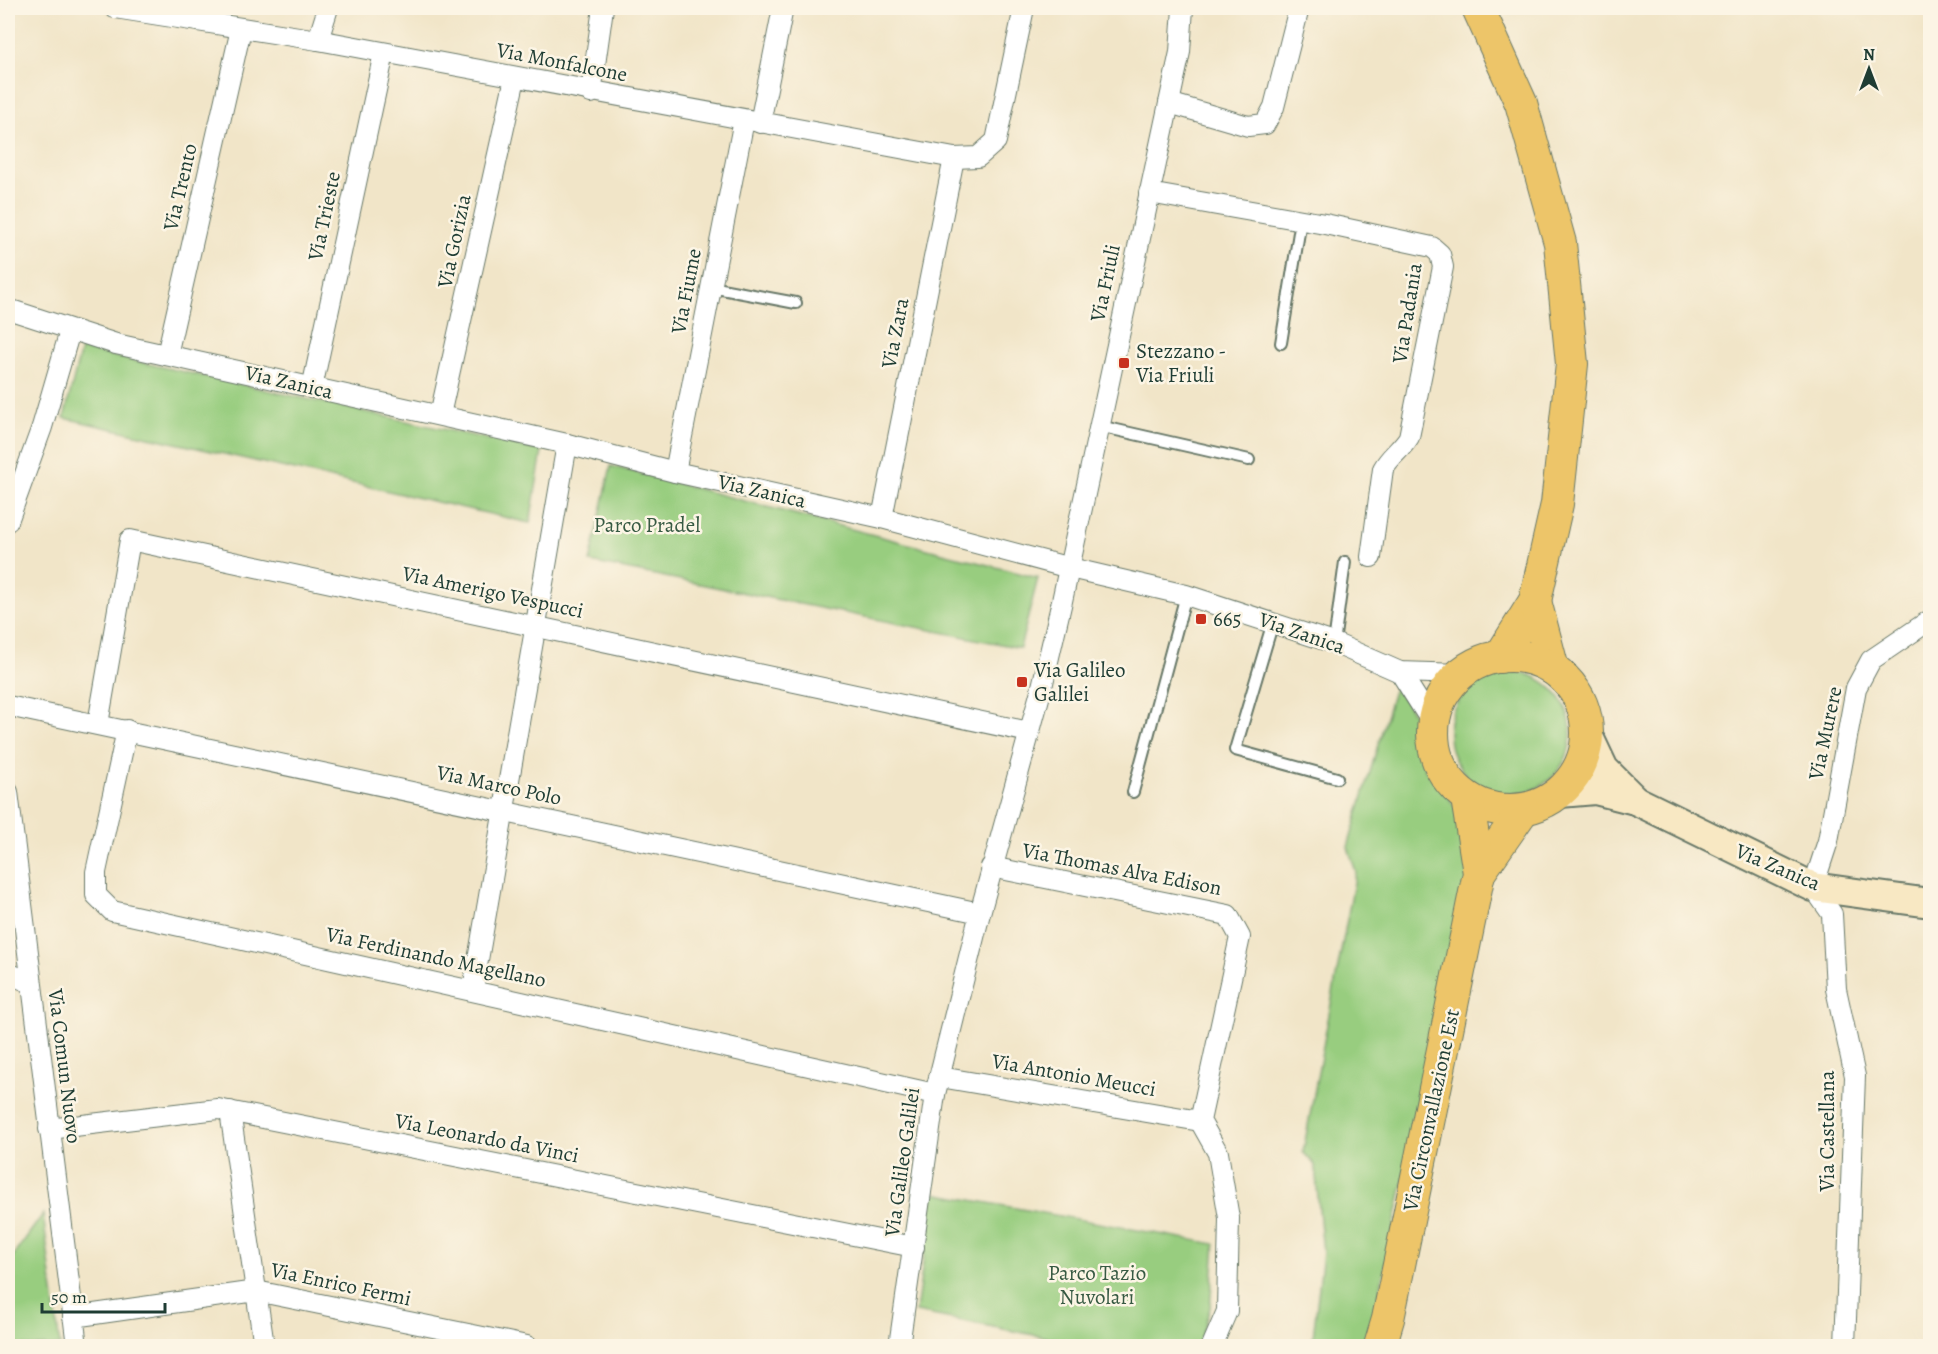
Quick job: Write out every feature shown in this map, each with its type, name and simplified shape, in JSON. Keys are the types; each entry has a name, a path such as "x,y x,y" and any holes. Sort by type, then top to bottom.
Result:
{"main road":[{"path":"1478,8 1521,103 1560,243 1572,364 1557,504 1535,601 1500,657"},
{"path":"1535,601 1553,669"},
{"path":"1500,657 1528,658 1553,669 1572,687 1584,710 1588,735 1580,767 1560,793 1542,804 1523,810 1494,809 1467,798 1451,784 1440,766 1434,746 1433,724 1442,696 1461,674 1479,662 1500,657"},
{"name":"Via Circonvallazione Est","path":"1380,1347 1388,1319 1479,873 1467,798"},
{"name":"Via Circonvallazione Est","path":"1479,873 1523,810"}],"street":[{"name":"Via Monfalcone","path":"115,8 318,40 591,93 954,158 978,157 996,141 1024,8"},
{"path":"318,40 328,8"},
{"path":"591,93 603,8"},
{"name":"Via Fiume","path":"675,472 711,287 783,8"},
{"name":"Via Friuli","path":"1070,568 1180,52 1183,8"},
{"path":"1169,104 1248,126 1265,124 1274,107 1299,8"},
{"name":"Via Trento","path":"166,355 241,29"},
{"name":"Via Trieste","path":"312,388 384,53"},
{"name":"Via Gorizia","path":"440,415 514,78"},
{"name":"Via Zara","path":"882,518 954,158"},
{"name":"Via Padania","path":"1149,193 1301,220 1432,247 1440,254 1443,267 1409,437 1402,449 1390,458 1383,469 1371,557"},
{"name":"Via Zanica","path":"8,309 70,331 116,344 567,444 675,472 882,518 1070,568 1186,595 1334,643 1400,672 1461,674"},
{"path":"8,521 42,427 70,331"},
{"path":"473,989 567,444"},
{"name":"Via Amerigo Vespucci","path":"98,724 130,540 1029,732"},
{"name":"Via Galileo Galilei","path":"899,1347 937,1085 991,867 1029,732 1070,568"},
{"name":"Via Murere","path":"1813,886 1828,841 1856,688 1871,660 1930,620"},
{"path":"1400,672 1433,724"},
{"name":"Via Marco Polo","path":"8,706 980,913"},
{"name":"Via Ferdinando Magellano","path":"127,730 96,872 96,895 112,911 473,989 937,1085"},
{"name":"Via Zanica","path":"1588,735 1604,769 1635,800"},
{"name":"Via Zanica","path":"1560,793 1595,790 1635,800 1813,886 1930,903"},
{"name":"Via Comun Nuovo","path":"8,792 14,891 31,983 77,1347"},
{"name":"Via Thomas Alva Edison","path":"991,867 1228,915 1240,937 1200,1121"},
{"name":"Via Castellana","path":"1813,886 1832,914 1836,989 1855,1076 1845,1347"},
{"path":"8,961 27,955"},
{"path":"8,973 31,983"},
{"name":"Via Antonio Meucci","path":"937,1085 1200,1121"},
{"name":"Via Leonardo da Vinci","path":"49,1129 218,1109 914,1247"},
{"path":"230,1111 264,1347"},
{"path":"1200,1121 1218,1153 1229,1218 1227,1311 1212,1347"},
{"name":"Via Enrico Fermi","path":"73,1317 256,1291 527,1347"}],"lane":[{"path":"1281,343 1301,220"},
{"path":"711,287 796,303"},
{"path":"1099,426 1249,460"},
{"path":"1334,643 1345,562"},
{"path":"1133,792 1186,595"},
{"path":"1273,622 1235,750 1337,778"}],"green space":[{"path":"81,349 542,451 530,523 64,418"},
{"name":"Parco Pradel","path":"611,466 1038,578 1020,648 590,562"},
{"path":"1510,672 1534,676 1553,690 1567,709 1571,733 1567,757 1553,776 1534,790 1510,794 1486,790 1467,776 1453,757 1449,733 1453,709 1467,690 1486,676"},
{"path":"1395,687 1416,717 1425,769 1455,806 1470,873 1368,1346 1312,1346 1323,1253 1315,1165 1303,1152 1356,872 1348,847"},
{"name":"Parco Tazio Nuvolari","path":"933,1193 1215,1244 1210,1308 1198,1346 1091,1346 916,1312"},
{"path":"43,1214 60,1346 8,1346 8,1263"}],"place":[{"name":"Stezzano - Via Friuli","path":"1124,363"},
{"name":"665","path":"1201,619"},
{"name":"Via Galileo Galilei","path":"1022,682"}]}
